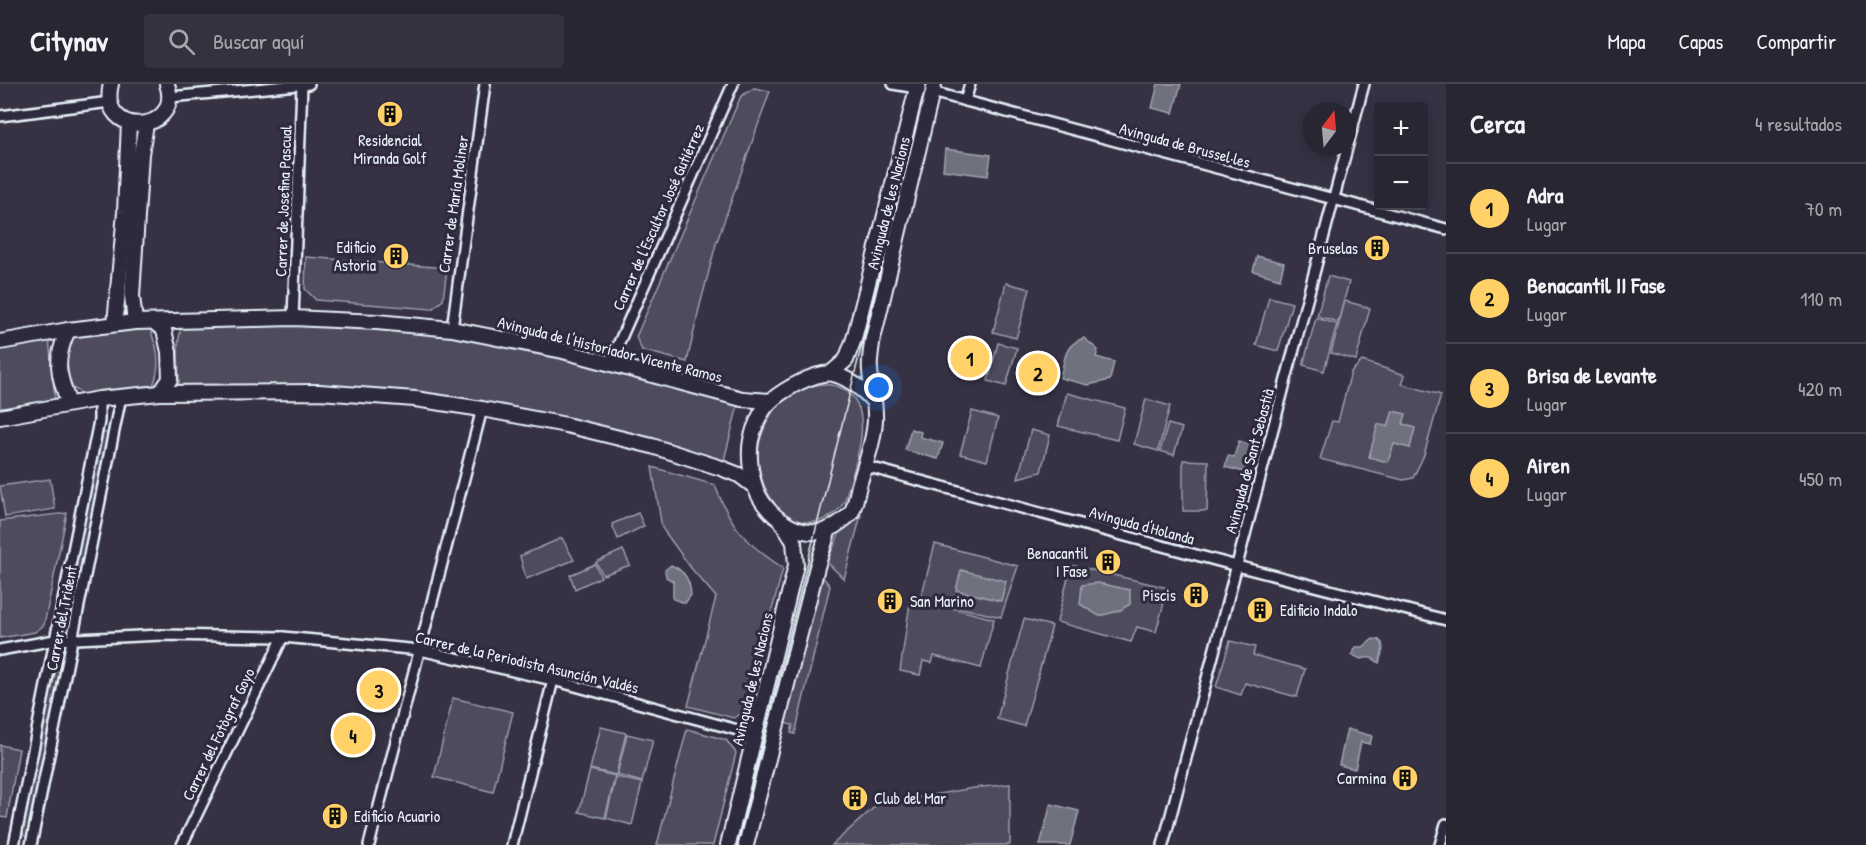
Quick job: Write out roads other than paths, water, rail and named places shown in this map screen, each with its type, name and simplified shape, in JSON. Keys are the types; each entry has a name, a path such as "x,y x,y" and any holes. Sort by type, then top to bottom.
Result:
{"street":[{"path":"111,84 110,102 114,111 120,118 138,125 155,121 162,114 167,106 169,91 309,84"},
{"name":"Carrer de María Moliner","path":"452,329 485,84"},
{"name":"Carrer de l'Escultor José Gutiérrez","path":"610,363 733,84"},
{"name":"Avinguda de Brussel·les","path":"893,84 933,88 966,101 1446,229"},
{"path":"966,101 970,84"},
{"name":"Avinguda de Sant Sebastià","path":"1164,845 1364,84"},
{"name":"Carrer de Josefina Pascual","path":"293,318 302,85"},
{"name":"Avinguda de les Nacions","path":"831,373 846,360 854,339 917,86"},
{"name":"Avinguda de les Nacions","path":"874,402 870,368 872,343 933,88"},
{"path":"0,116 110,102"},
{"path":"115,324 125,212 129,123"},
{"path":"135,322 132,296 141,154 146,124"},
{"name":"Avinguda de l'Historiador Vicente Ramos","path":"0,342 68,330 135,322 293,318 376,322 452,329 563,351 742,399 771,401"},
{"path":"154,322 164,330 169,352 170,379 160,393"},
{"path":"68,330 59,350 60,379 69,404"},
{"path":"831,373 862,389 874,402 874,427 851,512 829,529 809,533 782,522 767,507 755,487 750,466 750,442 756,423 771,401 810,378 831,373"},
{"path":"0,417 99,399 160,393 319,392 414,399 566,425 652,446 722,468 739,475 755,487"},
{"name":"Carrer del Trident","path":"31,845 121,396"},
{"name":"Carrer del Trident","path":"14,845 99,421 99,399"},
{"path":"369,845 482,409"},
{"name":"Avinguda d'Holanda","path":"865,466 1446,620"},
{"name":"Avinguda de les Nacions","path":"728,845 796,565 794,542 782,522"},
{"name":"Avinguda de les Nacions","path":"746,845 814,578 829,529"},
{"name":"Carrer de la Periodista Asunción Valdés","path":"0,650 55,640 161,635 283,637 420,650 553,680 756,735"},
{"name":"Carrer del Fotògraf Goyo","path":"182,845 283,637"},
{"path":"512,845 553,680"},
{"path":"1440,845 1446,824"}],"water":[{"path":"1158,84 1181,84 1173,113 1152,108"},
{"path":"945,149 991,155 988,176 943,170"},
{"path":"1257,256 1284,263 1280,279 1253,271"},
{"path":"1084,338 1098,350 1096,357 1114,362 1110,380 1088,385 1060,378 1068,349"},
{"path":"1393,411 1406,414 1403,424 1415,428 1410,448 1394,444 1388,462 1369,457 1378,424 1388,427"},
{"path":"911,429 921,432 920,437 943,443 938,459 905,450"},
{"path":"1239,441 1252,445 1244,472 1225,467 1228,456 1234,457"},
{"path":"671,565 680,570 688,580 691,595 685,603 673,599 673,581 666,577 665,570"},
{"path":"961,570 1006,581 1001,601 956,590"},
{"path":"1098,583 1130,590 1130,604 1119,611 1099,616 1080,604 1082,585"},
{"path":"1373,639 1382,643 1383,649 1379,663 1371,658 1361,659 1352,655 1356,647 1363,647"},
{"path":"1347,729 1372,736 1370,744 1361,742 1355,769 1339,765"},
{"path":"1051,804 1079,811 1070,845 1040,845"}],"tram line":[{"path":"737,845 927,84"}],"place":[{"name":"Residencial Miranda Golf","path":"390,114"},
{"name":"Bruselas","path":"1377,248"},
{"name":"Edificio Astoria","path":"396,256"},
{"name":"Adra","path":"970,358"},
{"name":"Benacantil II Fase","path":"1038,373"},
{"name":"Benacantil I Fase","path":"1108,562"},
{"name":"Piscis","path":"1196,595"},
{"name":"San Marino","path":"890,601"},
{"name":"Edificio Indalo","path":"1260,610"},
{"name":"Brisa de Levante","path":"379,690"},
{"name":"Airen","path":"353,735"},
{"name":"Carmina","path":"1405,778"},
{"name":"Club del Mar","path":"855,798"},
{"name":"Edificio Acuario","path":"335,816"}]}
